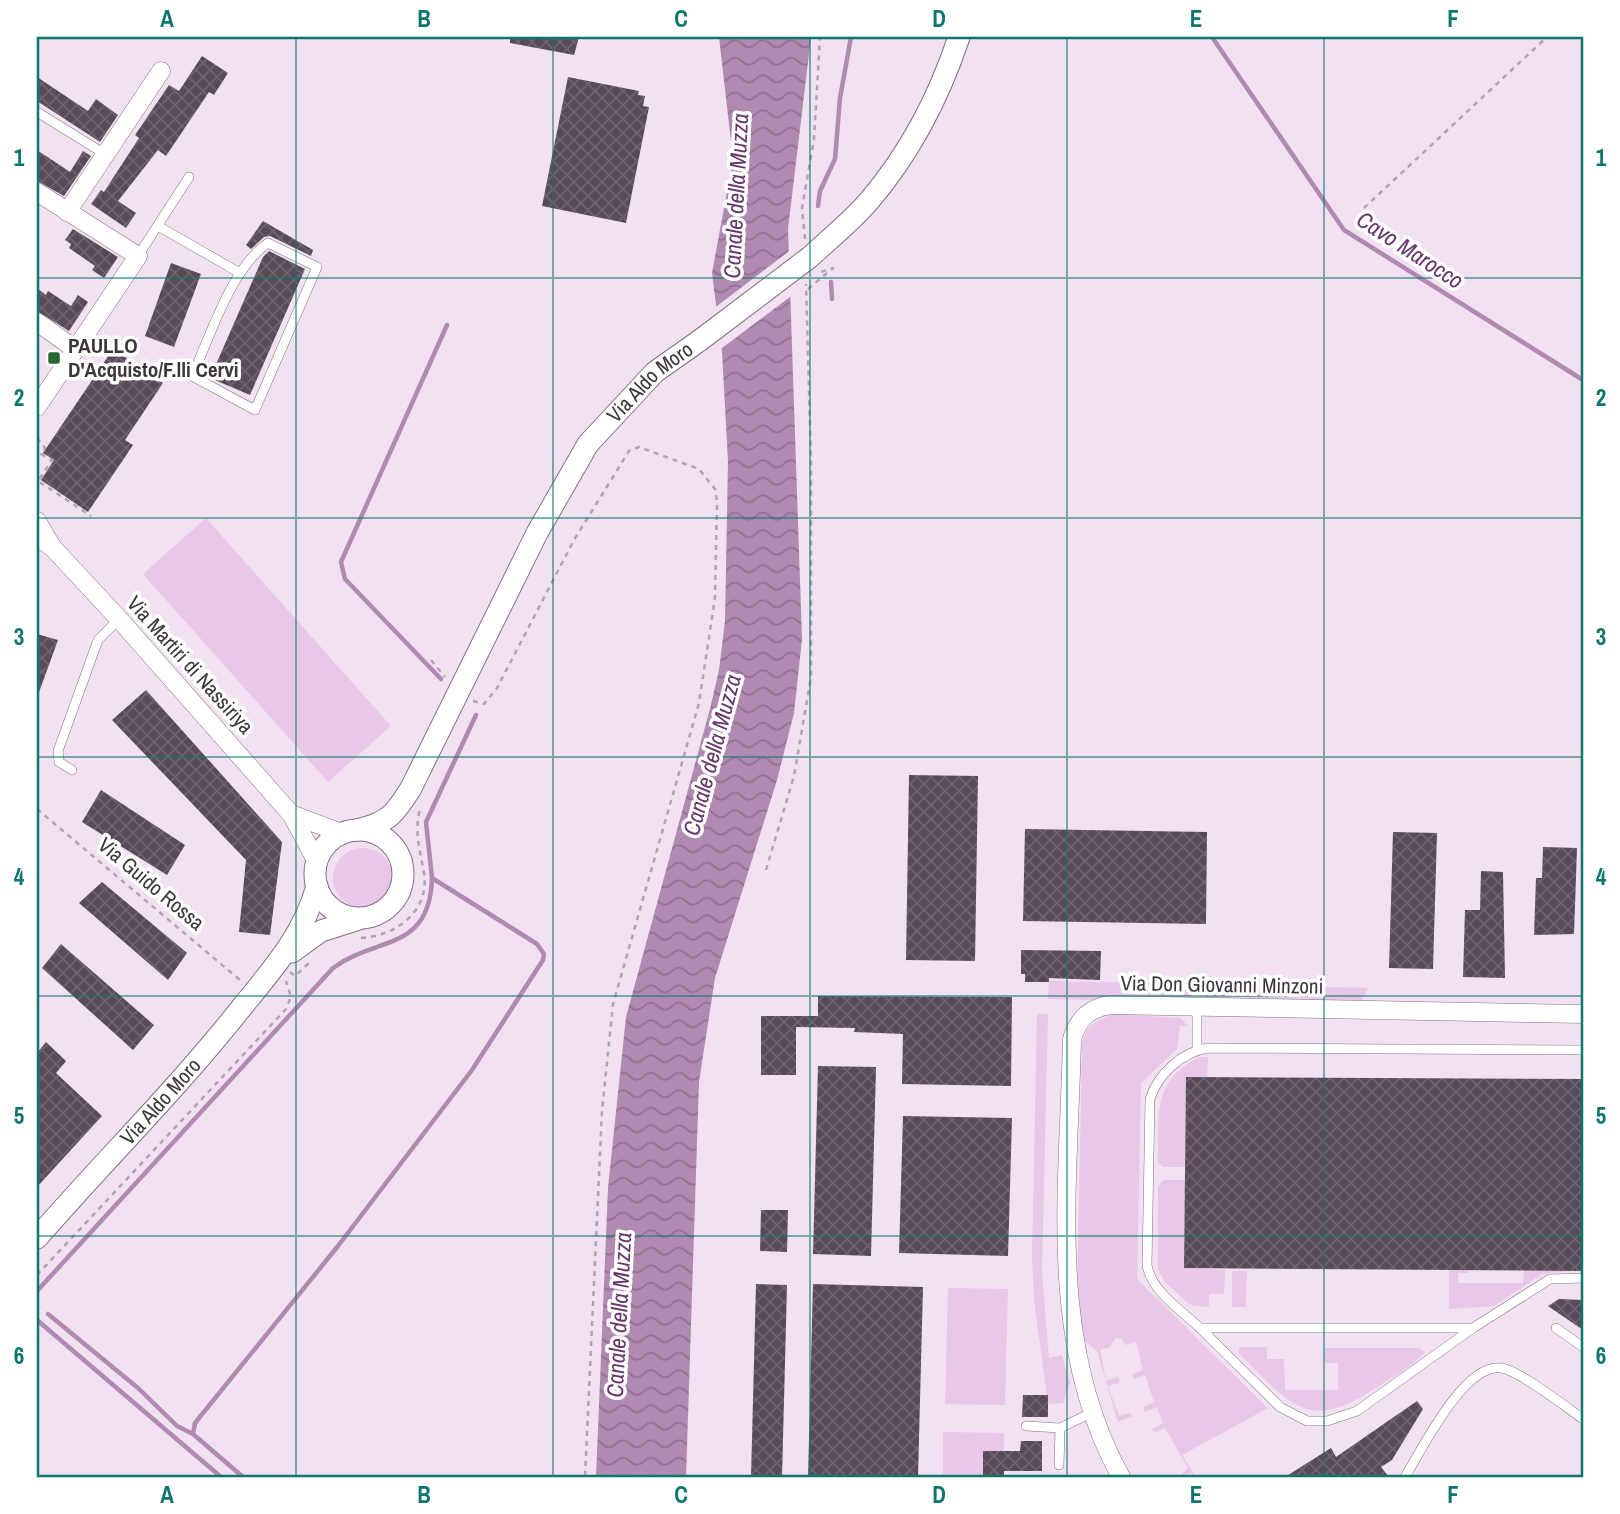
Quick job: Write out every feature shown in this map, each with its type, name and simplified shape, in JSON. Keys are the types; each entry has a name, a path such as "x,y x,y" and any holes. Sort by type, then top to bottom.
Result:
{"street":[{"name":"Via Aldo Moro","path":"279,962 321,931 380,913 399,893 404,875 400,856 402,822 417,795 537,533 588,444 655,372 809,264 867,204 908,151 940,87 959,37"},
{"path":"67,212 161,71"},
{"path":"37,192 138,256 37,407"},
{"path":"37,322 75,349"},
{"name":"Via Martiri di Nassiriya","path":"37,521 53,548 291,814 317,862"},
{"name":"Via Martiri di Nassiriya","path":"37,537 53,548"},
{"name":"Via Aldo Moro","path":"37,1238 205,1054 279,962 302,928 317,886 317,862 326,845 349,831 379,825 417,795"},
{"name":"Via Martiri di Nassiriya","path":"291,814 349,831"},
{"path":"349,831 378,834 387,839 400,856"},
{"path":"317,886 324,901 338,913 362,918"},
{"name":"Via Don Giovanni Minzoni","path":"1121,1477 1093,1412 1075,1351 1067,1293 1072,1039 1081,1018 1100,1006 1583,1014"}],"lane":[{"path":"37,112 105,154"},
{"path":"138,256 189,177"},
{"path":"158,226 240,273"},
{"path":"268,243 317,267 255,410 192,376 240,273 252,254 268,243"},
{"path":"72,770 59,762 58,751 98,640 119,620"},
{"path":"1196,1008 1197,1050"},
{"path":"1583,1050 1197,1050 1182,1058 1163,1076 1154,1086 1150,1099 1147,1265 1149,1276 1156,1286 1280,1407 1307,1421 1327,1421 1357,1411 1473,1328 1550,1279 1583,1278"},
{"path":"1199,1328 1473,1328"},
{"path":"1556,1328 1583,1347"},
{"path":"1405,1477 1446,1409 1481,1373 1493,1368 1512,1372 1583,1419"},
{"path":"1027,1426 1060,1428 1093,1412"},
{"path":"1059,1465 1060,1428"}],"path":[{"path":"766,870 794,776 811,677 811,461 807,290 809,264 803,208 814,139 820,37"},
{"path":"1364,208 1547,37"},
{"path":"807,290 833,268 809,264"},
{"path":"37,438 45,448 41,454 52,460 38,481 91,516"},
{"path":"471,700 484,704 493,694 574,540 629,451 639,447 699,469 708,478 717,502 715,598 707,665 613,1004 602,1111 584,1477"},
{"path":"351,939 389,933 413,914 421,900 424,874 416,830 417,795"},
{"name":"Via Guido Rossa","path":"37,809 244,984"},
{"path":"279,962 295,976 310,962"},
{"path":"37,1275 286,1009 291,997 279,962"}],"shaded area":[{"path":"206,518 391,726 328,782 143,574"},
{"path":"363,848 384,857 393,878 384,899 363,908 342,899 333,878 342,857"},
{"path":"1049,981 1368,988 1361,1002 1336,1005 1048,999"},
{"path":"1037,1014 1048,1014 1042,1272 1049,1358 1062,1355 1070,1383 1063,1403 1048,1404 1034,1300 1032,1255"},
{"path":"1117,1014 1180,1018 1188,1026 1180,1026 1177,1049 1141,1083 1137,1279 1268,1408 1182,1455 1196,1477 1191,1473 1179,1477 1188,1468 1165,1428 1154,1433 1152,1429 1163,1423 1157,1407 1145,1412 1143,1407 1154,1402 1145,1375 1134,1379 1132,1374 1143,1370 1136,1342 1125,1345 1122,1339 1116,1338 1110,1347 1100,1350 1106,1381 1118,1377 1120,1382 1108,1386 1119,1416 1130,1413 1132,1416 1118,1422 1097,1351 1082,1339 1077,1301 1082,1044 1086,1031 1094,1023"},
{"path":"1199,1057 1208,1057 1207,1077 1186,1077 1185,1167 1163,1167 1158,1162 1159,1115 1165,1089 1172,1077"},
{"path":"1163,1180 1185,1180 1184,1268 1225,1270 1224,1294 1209,1294 1209,1307 1190,1305 1165,1282 1158,1270 1158,1187"},
{"path":"1449,1270 1468,1270 1468,1273 1458,1273 1458,1283 1523,1283 1524,1270 1572,1271 1542,1274 1494,1306 1449,1309"},
{"path":"1232,1271 1247,1271 1246,1307 1232,1307"},
{"path":"948,1288 1008,1289 1005,1405 945,1404"},
{"path":"1240,1347 1267,1347 1267,1359 1284,1359 1285,1390 1338,1390 1338,1363 1325,1363 1325,1348 1419,1348 1425,1352 1402,1371 1353,1401 1333,1409 1316,1411 1300,1407 1286,1398 1238,1353"},
{"path":"943,1432 1004,1433 1004,1451 983,1451 983,1477 943,1477"}],"water":[{"name":"Canale della Muzza","path":"719,37 811,37 788,229 802,639 794,713 777,780 715,978 699,1082 686,1477 596,1477 608,1188 626,1017 710,709 719,670 725,621 728,461 722,352 712,273 733,159"}],"pier":[{"path":"792,249 794,294 718,351 713,309"}],"building":[{"path":"510,37 579,37 574,55 510,43"},
{"path":"202,56 228,73 214,95 209,92 166,156 158,150 118,201 136,213 126,228 91,204 101,190 104,192 139,138 135,135 169,85 179,91"},
{"path":"37,77 88,111 96,99 118,115 100,142 37,101"},
{"path":"568,77 639,91 638,95 645,96 643,106 649,107 626,223 542,206"},
{"path":"37,150 70,172 83,151 91,156 64,196 37,181"},
{"path":"263,221 313,250 311,256 270,236 264,237 251,249 246,245"},
{"path":"73,229 118,257 104,278 92,270 95,266 69,248 71,244 65,240"},
{"path":"269,251 305,269 250,395 210,378 263,257"},
{"path":"171,263 201,274 174,347 145,336"},
{"path":"37,288 46,295 48,291 71,306 78,295 88,302 69,331 37,311"},
{"path":"113,349 163,383 125,440 133,445 88,512 41,480 54,460 43,453"},
{"path":"37,634 58,640 38,695 37,695"},
{"path":"146,690 282,842 270,935 239,932 246,860 112,720"},
{"path":"909,775 978,776 975,961 906,960"},
{"path":"101,790 185,845 167,875 82,822"},
{"path":"1025,829 1207,832 1206,924 1023,921"},
{"path":"1393,832 1437,833 1433,969 1389,968"},
{"path":"1543,847 1577,848 1574,934 1534,935 1536,878 1542,878"},
{"path":"1481,871 1503,872 1505,978 1463,977 1465,910 1480,910"},
{"path":"102,882 187,953 168,980 79,903"},
{"path":"61,944 154,1025 133,1050 42,968"},
{"path":"1021,950 1101,951 1100,980 1049,978 1049,982 1025,982 1025,974 1021,974"},
{"path":"818,996 1012,997 1011,1086 902,1084 903,1034 854,1032 855,1028 796,1027 796,1075 761,1075 761,1016 818,1016"},
{"path":"46,1042 66,1061 56,1073 102,1116 37,1187 37,1053"},
{"path":"818,1066 876,1067 871,1256 813,1254"},
{"path":"1186,1077 1583,1079 1583,1271 1184,1268"},
{"path":"903,1116 1012,1118 1008,1256 899,1253"},
{"path":"761,1210 788,1210 787,1252 760,1251"},
{"path":"756,1284 787,1285 782,1477 751,1477"},
{"path":"813,1284 923,1287 918,1477 808,1477"},
{"path":"1559,1299 1583,1300 1583,1330 1548,1306"},
{"path":"1023,1395 1048,1395 1048,1417 1022,1417"},
{"path":"1417,1401 1423,1409 1392,1460 1381,1467 1389,1477 1285,1477 1331,1448 1336,1457"},
{"path":"1021,1441 1042,1441 1042,1471 1004,1471 1004,1477 983,1477 983,1451 1020,1451"}],"waterway":[{"path":"818,206 820,191 835,159 840,98 851,37"},
{"name":"Cavo Marocco","path":"1212,37 1344,230 1583,380"},
{"path":"831,282 832,299"},
{"path":"441,679 345,579 341,562 447,325"},
{"path":"243,1477 193,1434 195,1423 338,1246 472,1070 543,960 544,954 537,944 432,878 426,822 476,715"},
{"path":"37,1291 333,968 411,931 422,919 429,902 432,878"},
{"path":"48,1314 138,1388 177,1426 193,1434"},
{"path":"37,1320 221,1477"}],"place":[{"name":"PAULLO D'Acquisto/F.lli Cervi","path":"54,358"}]}
